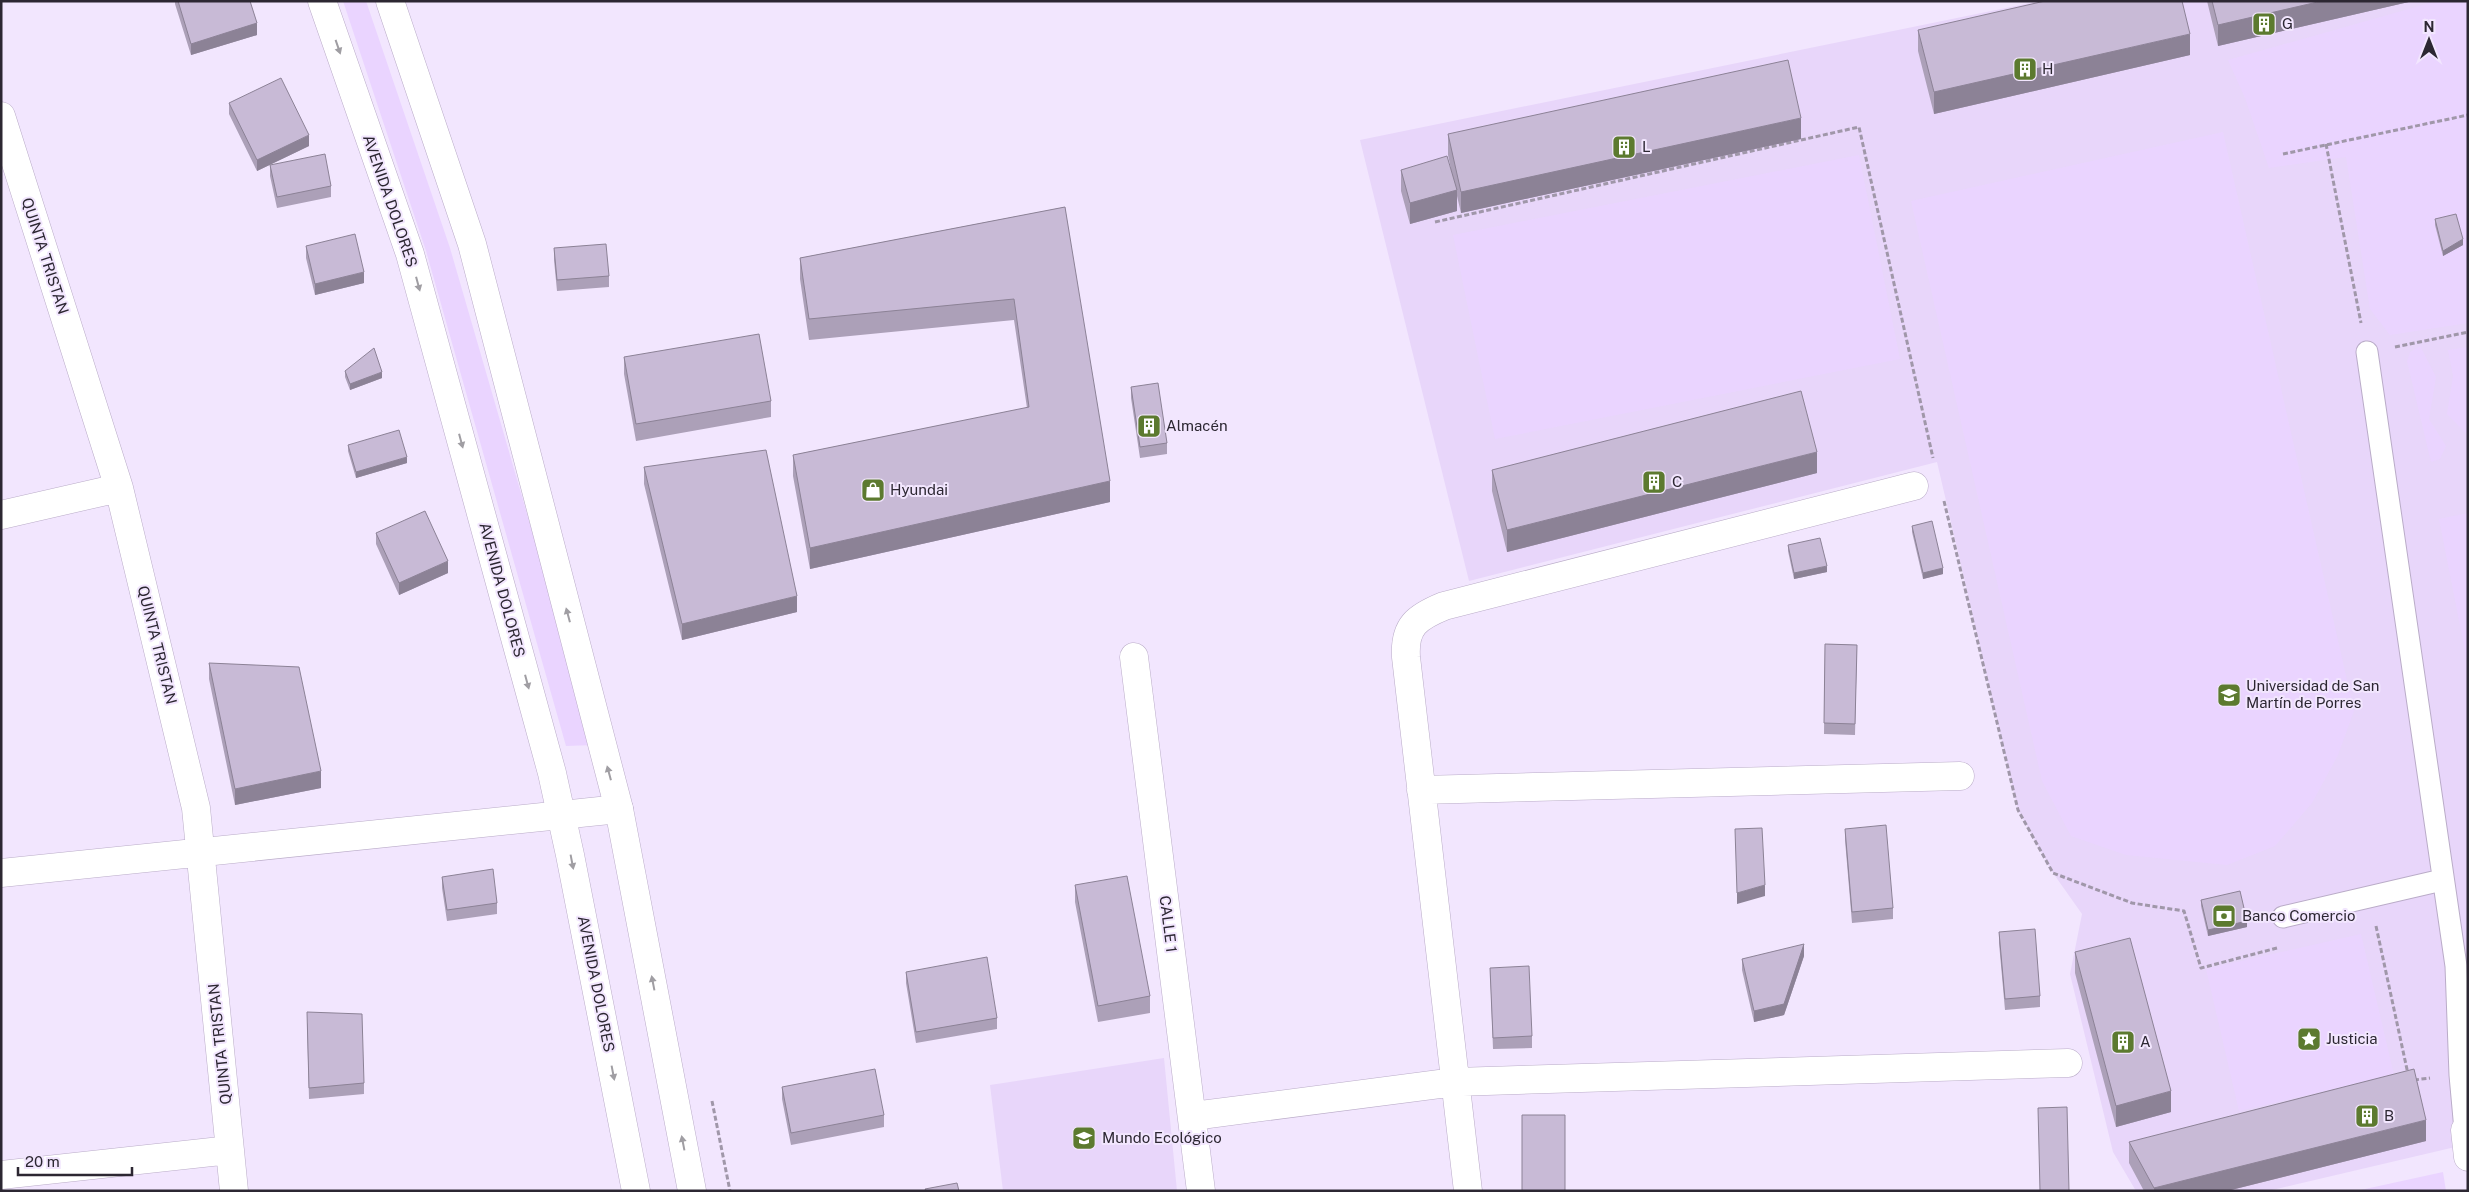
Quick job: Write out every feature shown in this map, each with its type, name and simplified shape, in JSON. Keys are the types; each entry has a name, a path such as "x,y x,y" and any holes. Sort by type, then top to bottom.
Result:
{"street":[{"name":"AVENIDA DOLORES","path":"322,1 410,254 552,773 636,1191"},
{"path":"390,1 472,244 619,809 692,1191"},
{"name":"QUINTA TRISTAN","path":"1,116 119,488 196,808 234,1191"},
{"path":"1468,1191 1405,642 1411,626 1426,613 1444,606 1914,486"},
{"path":"1,515 119,488"},
{"name":"CALLE 1","path":"1134,657 1201,1191"},
{"path":"1421,790 1960,776"},
{"path":"1,873 619,809"},
{"path":"1193,1116 1455,1082 2068,1064"},
{"path":"2465,1130 2468,1157"},
{"path":"1,1174 230,1150"}],"lane":[{"path":"2367,352 2442,880 2456,966 2463,1053 2460,1075 2465,1130"},
{"path":"2282,918 2442,880"}],"path":[{"path":"2282,154 2468,115"},
{"path":"1435,222 1859,127"},
{"path":"2326,144 2367,352 2468,332"},
{"path":"2018,810 2053,873 2132,903 2184,910 2201,968 2278,947"},
{"path":"2374,921 2409,1080 2460,1075"}],"shaded area":[{"path":"343,1 366,1 450,248 594,745 566,746 426,251"},
{"name":"Universidad de San Martín de Porres","path":"2040,1 2468,1 2468,1144 2268,1191 2136,1191 2113,1152 2070,974 2082,914 2053,873 2018,810 1937,462 1469,581 1360,140"},
{"path":"2437,1 2468,1 2468,323 2390,335 2370,309 2346,157 2269,168 2245,98 2228,60"},
{"path":"2223,132 2354,711 2338,755 2312,803 2275,846 2227,865 2126,855 2071,836 2042,781 1911,201"},
{"path":"1859,155 1900,359 1495,439 1453,235"},
{"path":"2420,346 2436,377 2429,419 2446,446 2440,459 2431,462 2407,361 2410,352"},
{"path":"2468,347 2468,435 2447,414 2453,376 2448,350"},
{"path":"2468,513 2468,666 2439,519"},
{"path":"2361,934 2394,1075 2239,1111 2206,969"},
{"name":"Mundo Ecológico","path":"1164,1058 1177,1191 1003,1191 990,1085"},
{"path":"2443,1172 2446,1191 2356,1191"}],"building":[{"path":"178,1 250,1 257,23 191,44"},
{"name":"H","path":"2045,1 2182,1 2190,34 1934,92 1918,30"},
{"path":"2212,1 2322,1 2218,25"},
{"name":"L","path":"1788,60 1801,118 1461,192 1448,134"},
{"path":"281,78 309,135 257,160 229,103"},
{"path":"325,154 331,186 277,197 270,165"},
{"path":"1447,156 1457,190 1410,203 1401,170"},
{"path":"1065,207 1110,481 810,548 793,455 1029,407 1014,299 809,319 800,258"},
{"path":"2456,214 2463,239 2443,251 2435,219"},
{"path":"355,234 364,272 315,284 306,246"},
{"path":"606,244 609,276 557,280 554,248"},
{"path":"759,334 771,401 636,424 624,357"},
{"path":"374,348 382,372 350,384 345,371"},
{"name":"Almacén","path":"1158,383 1167,443 1140,447 1131,387"},
{"name":"C","path":"1801,391 1817,452 1507,530 1492,470"},
{"path":"399,430 407,457 356,472 348,445"},
{"path":"766,450 797,596 682,624 644,467"},
{"path":"425,511 448,561 399,583 376,533"},
{"path":"1932,521 1943,568 1923,573 1912,526"},
{"path":"1820,538 1827,566 1794,573 1788,545"},
{"path":"1825,644 1857,645 1855,724 1824,723"},
{"path":"209,663 299,667 321,771 235,789"},
{"path":"1886,825 1893,908 1852,912 1845,829"},
{"path":"1762,828 1765,885 1737,893 1735,829"},
{"path":"493,869 497,903 447,910 442,877"},
{"path":"1127,876 1150,996 1098,1006 1075,885"},
{"name":"Banco Comercio","path":"2240,891 2247,921 2208,930 2201,900"},
{"path":"2035,929 2040,996 2005,999 1999,932"},
{"name":"A","path":"2130,938 2171,1091 2116,1106 2075,952"},
{"path":"1804,944 1784,1004 1754,1011 1742,959"},
{"path":"987,957 997,1018 916,1032 906,972"},
{"path":"1529,966 1532,1036 1493,1038 1490,968"},
{"path":"307,1012 362,1014 364,1083 309,1088"},
{"path":"875,1069 884,1115 791,1133 782,1087"},
{"path":"2414,1069 2426,1120 2154,1188 2129,1142"},
{"path":"2067,1107 2069,1191 2040,1191 2038,1108"},
{"path":"1522,1115 1565,1115 1565,1191 1522,1191"},
{"path":"957,1183 959,1191 926,1191 925,1189"}],"place":[{"name":"G","path":"2264,24"},
{"name":"H","path":"2025,69"},
{"name":"L","path":"1624,147"},
{"name":"Almacén","path":"1149,426"},
{"name":"C","path":"1654,482"},
{"name":"Hyundai","path":"873,490"},
{"name":"Universidad de San Martín de Porres","path":"2229,695"},
{"name":"Banco Comercio","path":"2224,916"},
{"name":"Justicia","path":"2309,1039"},
{"name":"A","path":"2123,1042"},
{"name":"B","path":"2367,1116"},
{"name":"Mundo Ecológico","path":"1084,1138"}]}
